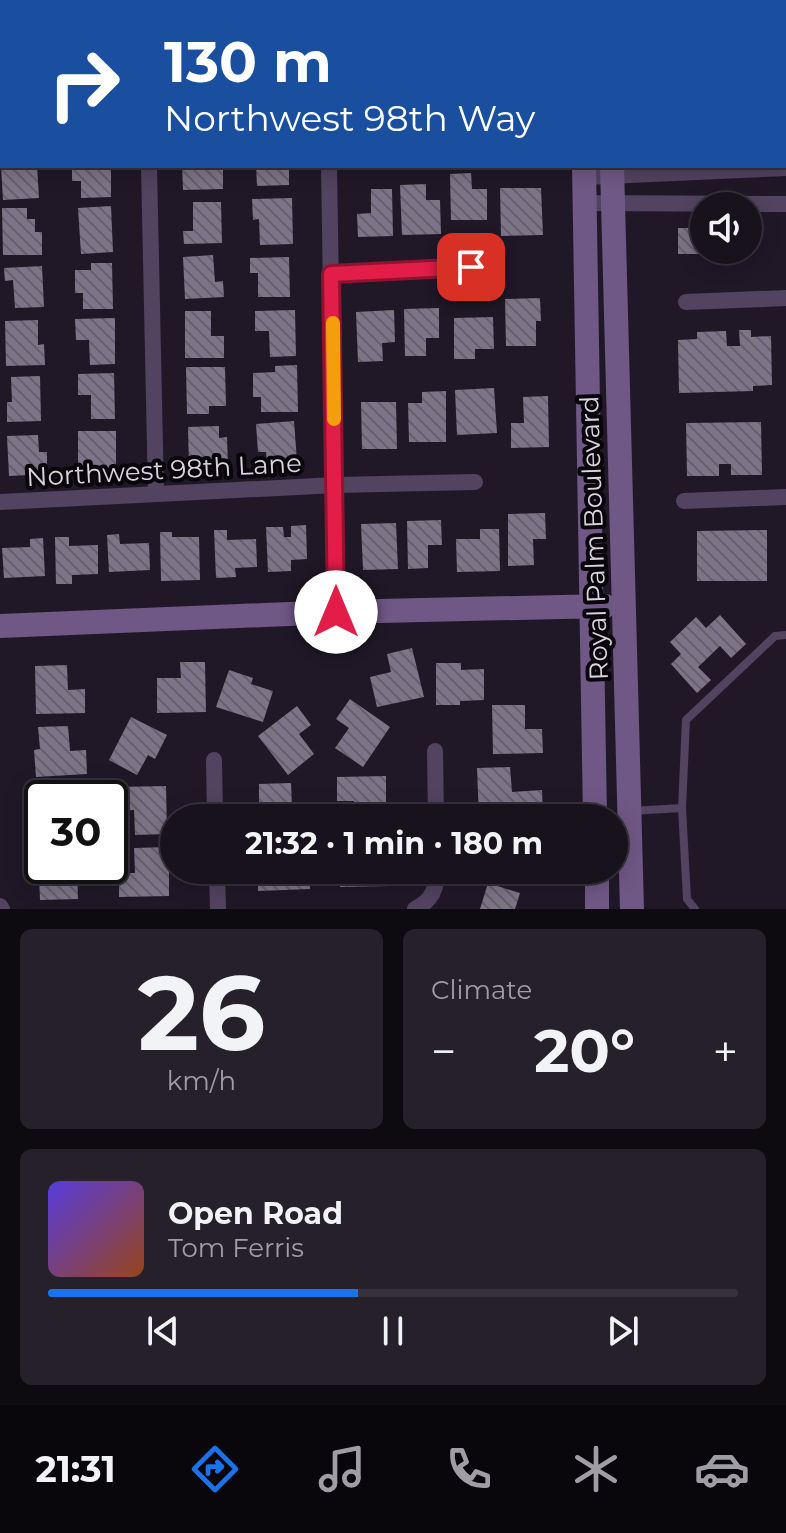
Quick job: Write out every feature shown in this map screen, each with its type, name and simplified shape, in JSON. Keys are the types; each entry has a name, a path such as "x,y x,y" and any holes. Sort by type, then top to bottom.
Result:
{"main road":[{"name":"Royal Palm Boulevard","path":"612,171 632,909"},
{"name":"Royal Palm Boulevard","path":"584,172 595,804"},
{"path":"0,626 336,612 624,606"},
{"path":"597,884 597,909"}],"street":[{"path":"149,168 156,494"},
{"path":"329,168 336,612"},
{"path":"584,172 786,168"},
{"path":"585,203 786,204"},
{"path":"331,274 471,267"},
{"path":"686,302 786,298"},
{"name":"Northwest 98th Lane","path":"0,502 336,485 475,482"},
{"path":"684,501 786,497"},
{"path":"435,751 436,804"},
{"path":"214,760 215,804"},
{"path":"217,884 218,909"},
{"path":"420,907 437,884"}],"lane":[{"path":"695,909 687,899 682,808 686,720 775,636 786,635"},
{"path":"630,811 682,808"}],"building":[{"path":"1,168 37,168 39,198 3,200"},
{"path":"72,168 111,168 111,197 81,198 81,181 72,181"},
{"path":"182,168 223,168 223,189 183,190"},
{"path":"256,168 289,168 289,185 257,186"},
{"path":"471,173 472,189 487,189 487,220 451,220 450,174"},
{"path":"426,184 426,200 440,200 441,234 402,235 400,185"},
{"path":"500,188 541,188 543,235 501,236"},
{"path":"371,189 392,189 393,236 358,237 357,214 371,213"},
{"path":"292,198 293,244 260,245 259,219 253,220 252,199"},
{"path":"193,202 221,202 222,243 184,244 183,231 193,231"},
{"path":"111,206 113,252 81,254 78,208"},
{"path":"2,208 27,208 27,219 35,219 35,232 42,232 42,255 3,255"},
{"path":"678,228 690,228 690,254 678,254"},
{"path":"213,255 215,282 223,281 224,297 185,299 183,257"},
{"path":"289,257 290,297 258,297 258,273 250,273 250,258"},
{"path":"91,263 112,263 113,309 83,309 83,293 75,293 75,270 91,270"},
{"path":"42,266 44,307 15,308 13,280 5,281 4,268"},
{"path":"540,298 541,321 536,321 536,346 506,346 505,299"},
{"path":"439,308 439,338 426,338 426,356 405,356 404,309"},
{"path":"295,310 296,356 270,357 269,331 255,331 255,311"},
{"path":"394,310 395,342 382,343 383,361 358,362 356,312"},
{"path":"185,311 211,311 211,336 224,336 224,358 185,358"},
{"path":"493,317 494,349 475,349 475,359 454,359 454,318"},
{"path":"115,318 115,364 90,365 89,340 76,340 75,319"},
{"path":"38,320 38,345 44,344 45,365 6,366 5,321"},
{"path":"739,330 751,330 751,337 771,336 772,385 753,386 753,391 679,393 678,340 697,339 697,332 726,331 727,346 740,346"},
{"path":"297,365 298,412 261,412 261,397 253,397 253,373 275,372 275,366"},
{"path":"186,367 225,367 226,406 209,406 209,414 187,414"},
{"path":"114,373 115,419 91,419 91,395 78,395 78,374"},
{"path":"40,376 41,421 7,422 7,402 12,402 11,377"},
{"path":"494,388 497,433 457,435 455,390"},
{"path":"446,391 446,442 409,442 408,403 422,403 422,392"},
{"path":"548,396 549,447 511,448 511,423 524,423 523,397"},
{"path":"361,402 396,402 397,449 362,449"},
{"path":"294,421 297,461 267,463 266,452 258,452 256,424"},
{"path":"761,422 762,475 731,475 731,464 719,464 719,476 687,476 686,423"},
{"path":"219,426 219,438 227,437 228,466 189,467 188,427"},
{"path":"78,431 116,431 116,468 78,468"},
{"path":"38,435 39,452 47,452 47,474 9,476 7,436"},
{"path":"545,513 546,539 533,539 534,565 508,566 508,514"},
{"path":"441,520 442,545 428,545 428,568 408,569 407,521"},
{"path":"396,523 398,569 363,570 361,524"},
{"path":"306,525 307,559 291,560 291,571 268,572 266,527 283,527 284,537 291,537 291,526"},
{"path":"480,529 499,529 500,571 457,572 456,539 480,539"},
{"path":"214,530 227,530 227,540 256,539 257,567 235,568 236,577 216,578"},
{"path":"767,530 767,581 697,581 697,531"},
{"path":"160,532 172,532 172,537 199,537 200,580 161,581"},
{"path":"119,534 120,544 149,543 150,570 109,572 107,535"},
{"path":"55,537 69,537 69,546 98,545 98,574 72,575 72,584 56,584"},
{"path":"43,538 45,576 4,578 2,548 30,547 30,539"},
{"path":"720,615 746,644 731,658 720,646 698,667 711,680 697,693 671,664 681,654 670,642 696,617 706,628"},
{"path":"412,648 424,697 377,707 370,677 391,672 387,654"},
{"path":"180,662 205,662 206,712 157,713 157,678 181,678"},
{"path":"436,663 461,663 461,670 484,669 484,700 460,701 460,705 436,705"},
{"path":"67,665 68,690 85,689 85,713 36,714 35,666"},
{"path":"229,670 253,678 251,684 273,691 263,722 216,707"},
{"path":"350,699 390,727 363,767 335,748 349,728 336,719"},
{"path":"492,705 525,705 525,729 542,729 543,753 493,754"},
{"path":"297,706 311,725 299,734 314,754 288,775 258,736"},
{"path":"131,717 167,735 155,759 148,755 137,775 109,760"},
{"path":"68,726 70,751 86,750 87,774 36,777 34,750 40,749 38,727"},
{"path":"510,767 512,792 542,790 543,804 478,804 477,768"},
{"path":"386,776 386,804 337,801 337,777"},
{"path":"291,783 292,804 259,804 259,784"},
{"path":"166,786 166,804 160,804 160,834 135,835 134,810 128,810 128,787"},
{"path":"160,847 160,884 169,884 169,896 119,897 119,884 128,884 128,873 135,873 134,848"},
{"path":"39,884 78,884 78,899 40,900"},
{"path":"258,884 310,884 310,889 258,891"},
{"path":"340,884 390,886 340,887"},
{"path":"488,884 520,893 515,909 480,909"}],"slow traffic":[{"path":"333,323 334,419"}],"route":[{"path":"336,612 331,274 471,267"}]}
